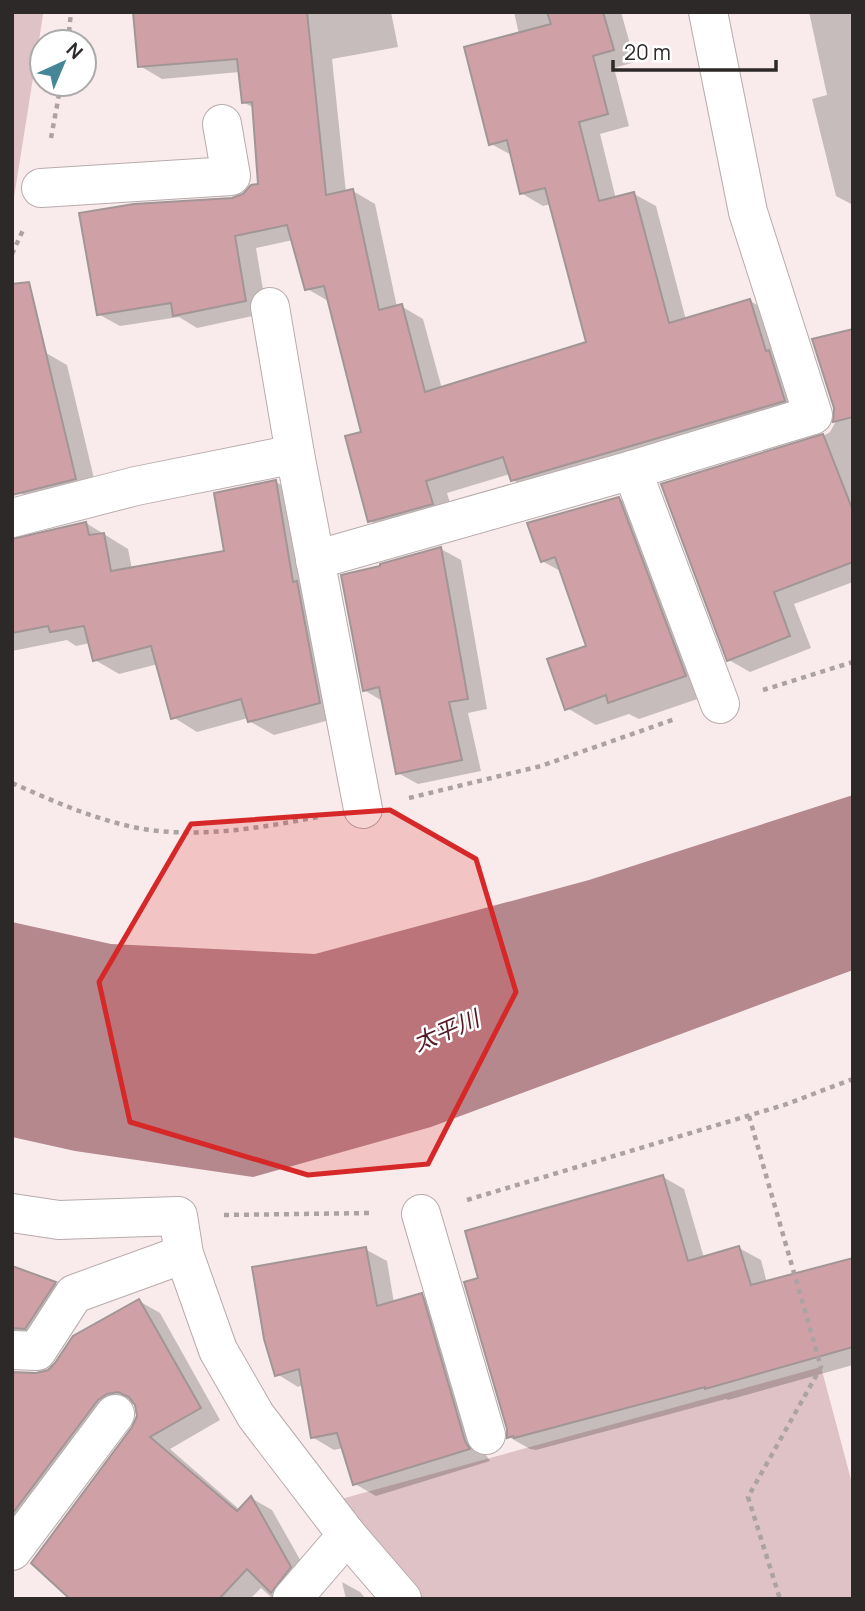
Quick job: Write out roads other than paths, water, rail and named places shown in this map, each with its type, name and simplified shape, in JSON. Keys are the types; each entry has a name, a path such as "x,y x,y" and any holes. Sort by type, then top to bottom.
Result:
{"street":[{"path":"315,560 632,470 813,415 748,212 708,12"},
{"path":"41,188 231,176 222,124"},
{"path":"270,307 295,454 363,809"},
{"path":"12,518 136,486 295,454"},
{"path":"632,470 720,704"},
{"path":"12,1213 59,1220 178,1216 184,1254 218,1350 243,1394 256,1416 347,1535 402,1599"},
{"path":"421,1213 485,1435"},
{"path":"12,1350 37,1351 74,1294 184,1254"},
{"path":"12,1551 115,1414"},
{"path":"292,1599 347,1535"}],"water":[{"name":"太平川","path":"853,795 853,970 431,1127 253,1177 75,1151 12,1137 12,922 111,944 315,954 589,880"}]}
